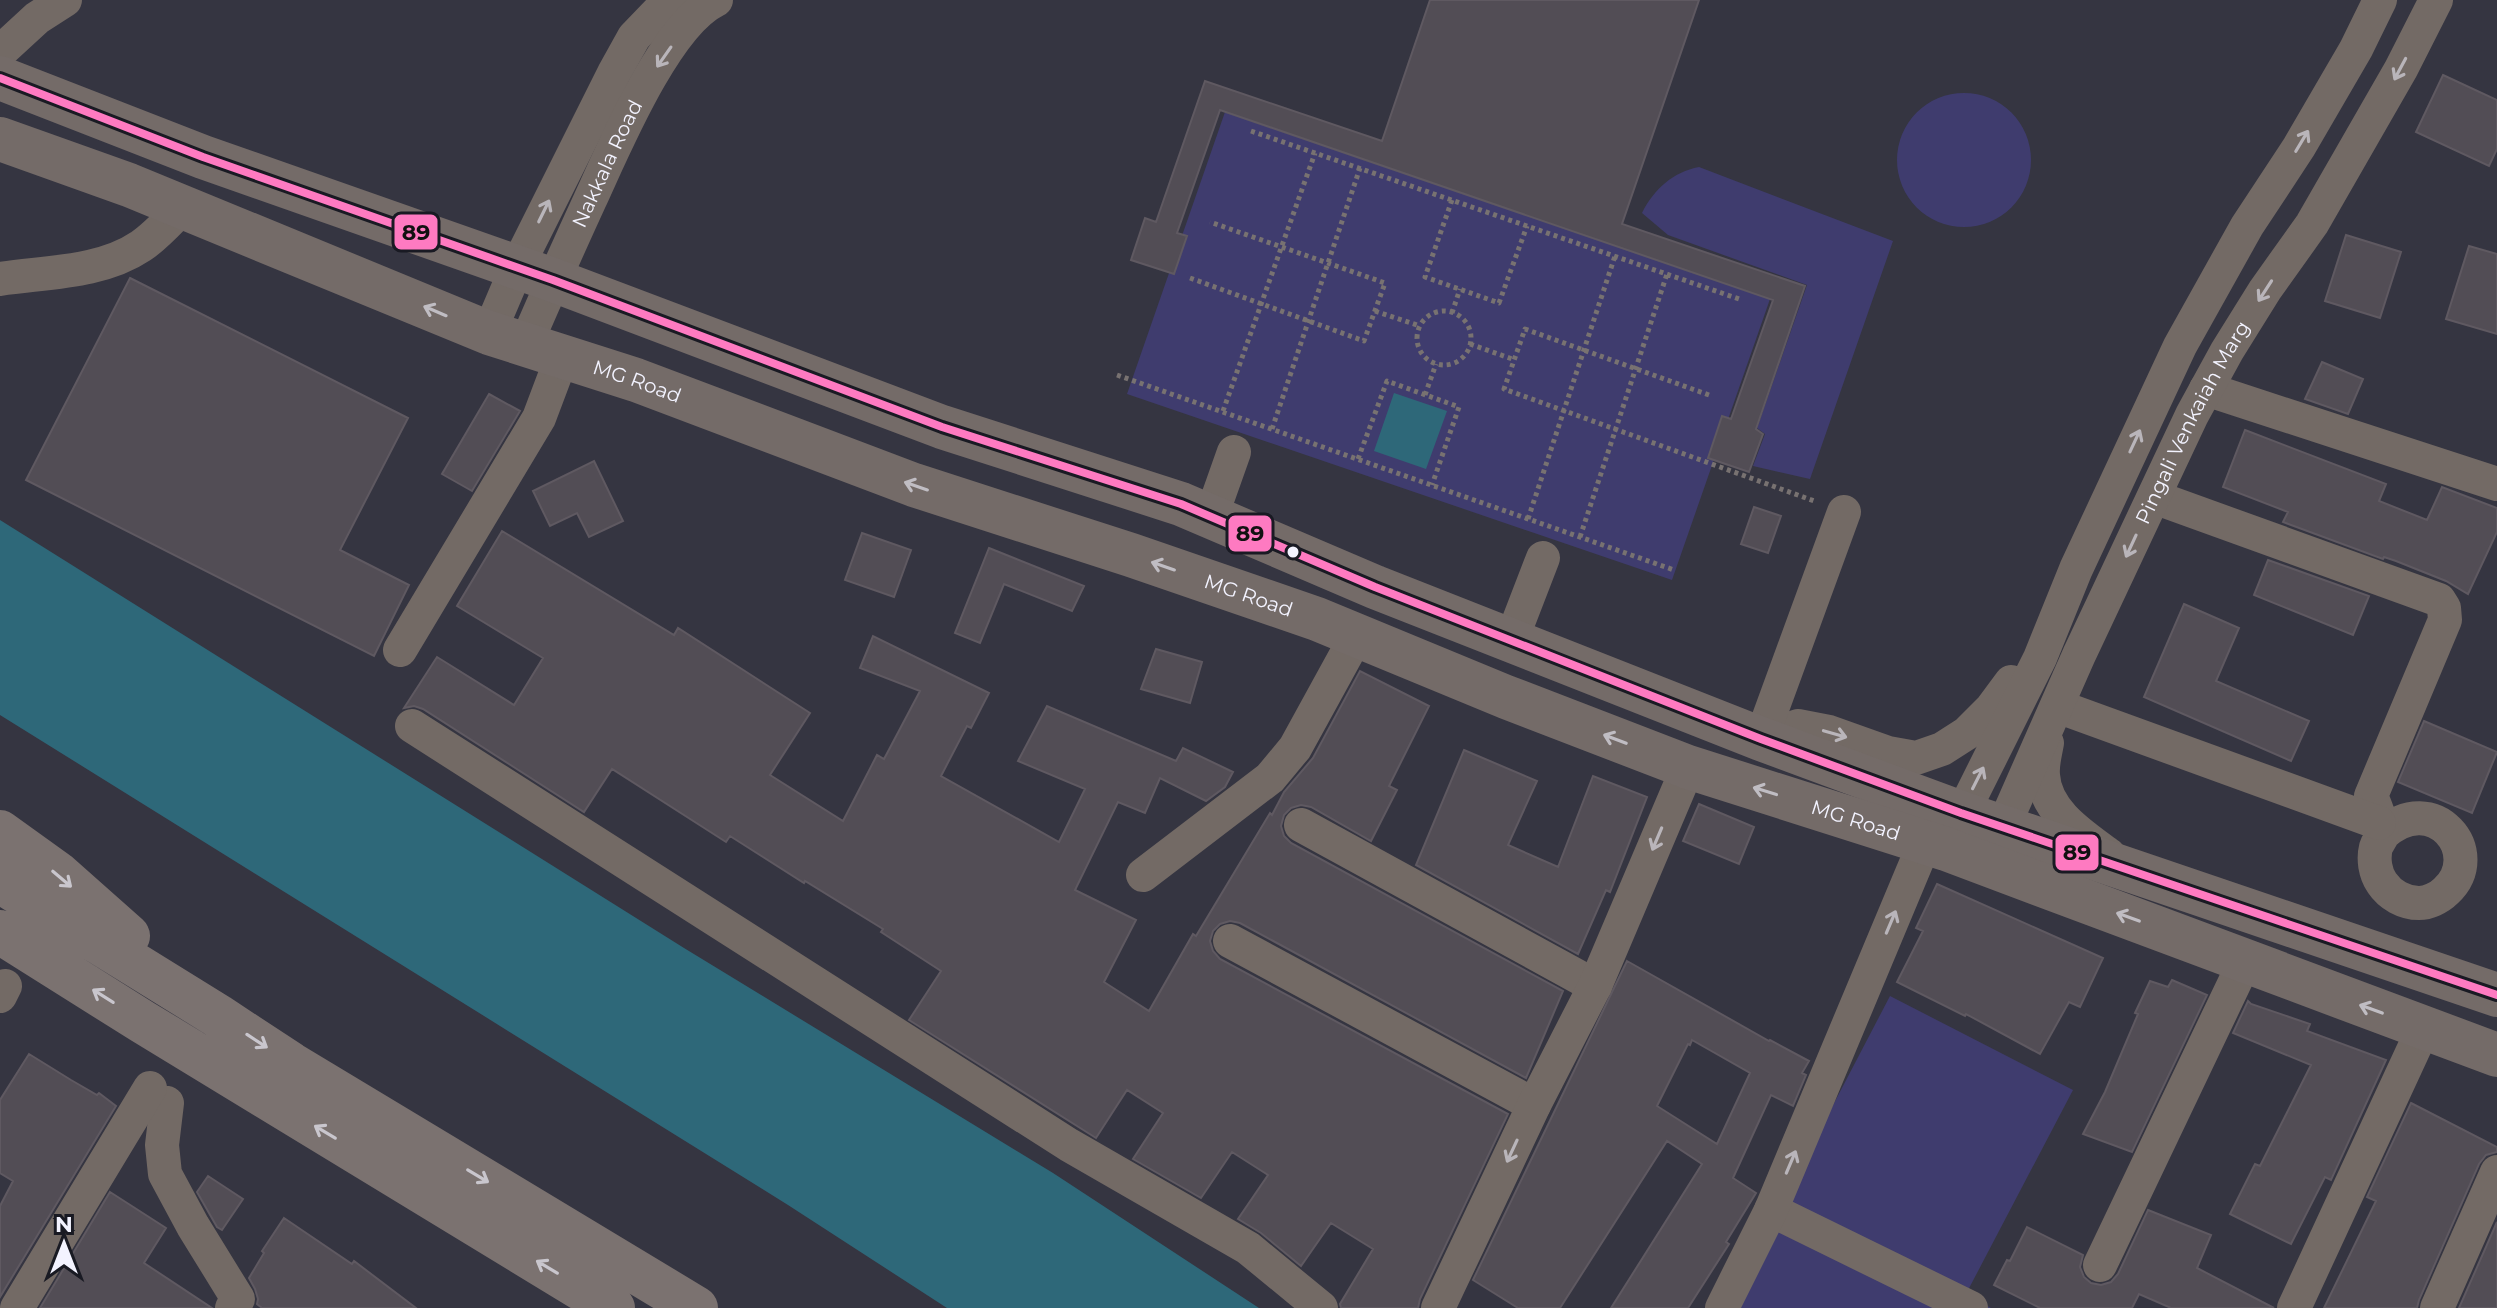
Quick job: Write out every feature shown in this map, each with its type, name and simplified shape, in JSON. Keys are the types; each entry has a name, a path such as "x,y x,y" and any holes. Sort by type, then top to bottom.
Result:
{"highway":[{"path":"0,832 57,873 218,1016"},
{"path":"0,881 291,1064 696,1308"},
{"path":"0,932 613,1308"}],"main road":[{"name":"MG Road","path":"0,78 203,157 535,273 942,427 1181,504 1375,587 1761,739 1944,834"},
{"name":"MG Road","path":"0,139 183,207 525,345 636,380 914,485 1317,619 1506,697 1688,767 1944,834 2125,868 2497,995"},
{"name":"MG Road","path":"1995,845 2245,961 2497,1055"}],"street":[{"path":"0,52 37,18 65,0"},
{"name":"Nakkala Road","path":"400,650 539,418 525,345 535,273 614,73 634,37 674,0"},
{"name":"Nakkala Road","path":"535,273 647,82 688,25 704,6 716,0"},
{"name":"Pingali Venkaiah Marg","path":"1722,1308 1771,1210 1944,834 2040,658 2076,569 2180,346 2247,226 2299,147 2349,61 2380,0"},
{"name":"Pingali Venkaiah Marg","path":"1995,845 2206,389 2258,302 2312,224 2401,69 2436,0"},
{"path":"2269,192 2312,224"},
{"path":"0,279 94,266 124,256 143,245 183,207"},
{"path":"2206,389 2497,484"},
{"path":"1211,517 1234,452"},
{"path":"2125,868 2065,821 2054,805 2043,779 2054,713 2381,828 2371,796 2445,620 2444,608 2439,600 2154,497"},
{"path":"1761,739 1844,512"},
{"path":"1511,641 1543,558"},
{"path":"1143,875 1270,778 1295,748 1357,635"},
{"path":"1761,739 1798,726 1829,732 1888,753 1916,758 1942,749 1967,733 1991,709 2007,685 2040,658"},
{"path":"412,726 1069,1145 1248,1248 1321,1308"},
{"path":"1438,1308 1534,1105 1595,986 1688,767"},
{"path":"1301,825 1595,986"},
{"path":"1230,941 1534,1105"},
{"path":"2100,1265 2245,961"},
{"path":"2294,1308 2424,1027"},
{"path":"17,1308 158,1095 165,1174 237,1305"},
{"path":"2437,1308 2497,1172"},
{"path":"1771,1210 1971,1308"}],"path":[{"path":"1251,131 1739,299"},
{"path":"1223,411 1315,153"},
{"path":"1272,429 1360,168"},
{"path":"1452,200 1425,277 1499,303 1527,226"},
{"path":"1190,278 1364,341 1385,283 1210,222"},
{"path":"1528,519 1615,256"},
{"path":"1580,537 1667,274"},
{"path":"1452,313 1460,289"},
{"path":"1375,311 1420,326"},
{"path":"1452,313 1467,324 1470,332 1470,344 1464,356 1458,362 1436,364 1420,351 1420,326 1434,314 1452,313"},
{"path":"1709,395 1525,329 1504,389 1844,512"},
{"path":"1470,344 1515,360"},
{"path":"1425,395 1436,364"},
{"path":"1117,375 1674,570"},
{"path":"1358,459 1387,381 1459,407 1432,485"}],"shaded area":[{"path":"1964,93 1990,98 2011,113 2026,134 2031,160 2026,186 2011,207 1990,222 1964,227 1938,222 1917,207 1902,186 1897,160 1902,134 1917,113 1938,98"},
{"path":"1225,112 1770,299 1672,580 1127,394"},
{"path":"1699,167 1893,241 1810,479 1753,466 1765,434 1757,428 1807,285 1668,235 1642,213 1652,196 1665,183"},
{"path":"1890,996 2073,1090 1966,1294 1991,1308 1727,1308"}],"water":[{"path":"1394,393 1447,411 1426,469 1374,451"},
{"path":"0,520 684,948 1053,1173 1259,1308 947,1308 788,1205 0,715"}],"building":[{"path":"1430,0 1699,0 1622,224 1805,286 1756,429 1763,434 1749,472 1708,458 1722,416 1731,419 1773,300 1220,110 1177,233 1187,236 1174,274 1131,260 1145,218 1156,222 1205,81 1382,141"},
{"path":"2443,75 2497,100 2497,149 2489,166 2416,132"},
{"path":"2346,235 2401,252 2380,318 2325,301"},
{"path":"2469,246 2497,254 2497,334 2446,319"},
{"path":"130,278 408,418 340,550 409,585 374,656 26,480"},
{"path":"2322,362 2363,379 2348,414 2305,399"},
{"path":"489,394 520,411 472,491 442,474"},
{"path":"2245,430 2386,484 2379,501 2427,520 2442,487 2497,508 2497,532 2468,594 2446,581 2396,561 2283,522 2288,512 2223,487"},
{"path":"594,461 623,521 589,537 577,513 550,526 533,491"},
{"path":"1754,507 1781,516 1768,553 1741,544"},
{"path":"502,531 674,635 678,628 810,713 770,775 843,821 877,755 884,759 920,691 860,668 873,636 989,693 971,728 967,726 941,776 1059,842 1085,789 1018,761 1047,706 1176,761 1183,748 1233,772 1225,787 1206,801 1160,778 1145,813 1118,802 1075,890 1136,920 1104,982 1149,1011 1193,934 1196,936 1270,813 1272,815 1284,792 1313,758 1360,671 1429,706 1389,786 1397,790 1371,841 1311,807 1301,805 1291,808 1284,815 1281,826 1284,836 1291,843 1563,991 1526,1078 1240,923 1230,921 1220,924 1213,931 1210,941 1220,959 1508,1114 1418,1308 1341,1308 1340,1304 1373,1249 1331,1223 1301,1266 1261,1233 1238,1219 1268,1175 1232,1152 1201,1198 1133,1159 1163,1113 1127,1090 1096,1138 909,1020 941,971 881,932 883,929 730,836 726,842 612,769 584,812 423,709 414,706 404,708 437,657 514,705 543,658 457,606"},
{"path":"862,533 911,550 894,597 845,580"},
{"path":"989,548 1084,586 1072,611 1004,584 980,643 955,633"},
{"path":"2268,560 2369,596 2353,635 2254,595"},
{"path":"2184,604 2239,628 2216,681 2309,721 2291,761 2144,697"},
{"path":"1156,649 1202,662 1190,703 1141,689"},
{"path":"2424,721 2497,752 2472,813 2398,782"},
{"path":"1464,750 1537,781 1508,845 1558,867 1593,776 1647,797 1610,892 1606,890 1578,954 1416,865"},
{"path":"1699,804 1754,827 1739,864 1683,841"},
{"path":"1937,884 2103,958 2080,1007 2069,1002 2040,1054 1966,1014 1897,982 1923,931 1916,928"},
{"path":"1627,961 1809,1061 1802,1073 1806,1075 1793,1106 1771,1095 1733,1178 1756,1193 1726,1242 1729,1244 1688,1308 1611,1308 1702,1164 1667,1141 1560,1308 1518,1308 1473,1280","holes":["1692,1040 1750,1073 1717,1144 1657,1106"]},
{"path":"2172,980 2207,995 2132,1152 2083,1134 2105,1092 2150,981 2168,987"},
{"path":"2248,1001 2310,1024 2307,1031 2386,1060 2331,1180 2325,1177 2291,1244 2230,1214 2255,1164 2260,1166 2311,1065 2233,1033"},
{"path":"29,1054 97,1095 99,1093 116,1106 0,1297 0,1206 13,1181 0,1173 0,1100"},
{"path":"2411,1103 2497,1147 2497,1152 2486,1155 2479,1164 2417,1308 2324,1308 2376,1201 2367,1197"},
{"path":"208,1176 243,1199 222,1230 217,1227 197,1192"},
{"path":"110,1192 166,1228 144,1263 212,1308 40,1308"},
{"path":"2148,1210 2211,1235 2197,1268 2274,1308 2171,1308 2139,1294 2132,1308 2040,1308 1994,1285 2027,1227 2083,1255 2080,1267 2091,1283 2101,1285 2111,1282 2118,1274"},
{"path":"284,1218 352,1264 354,1261 416,1308 262,1308 257,1304 255,1289 249,1278"},
{"path":"2497,1222 2497,1308 2459,1308"}],"transit line":[{"name":"89","path":"0,78 203,157 553,280 942,427 1181,504 1375,587 1761,739 1961,813 2497,995"}]}
